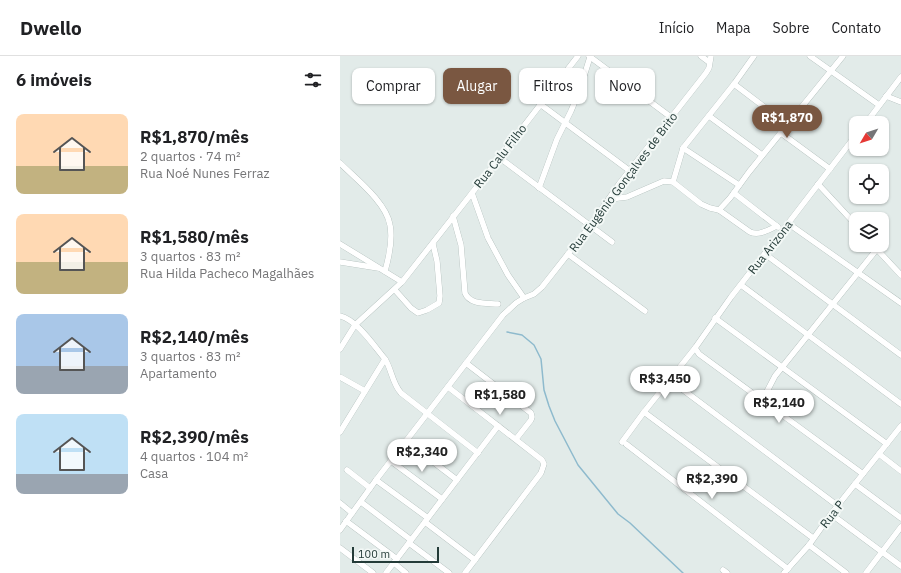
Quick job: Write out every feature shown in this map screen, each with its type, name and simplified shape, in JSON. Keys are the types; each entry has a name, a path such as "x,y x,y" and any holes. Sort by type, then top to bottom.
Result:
{"street":[{"name":"Rua Calu Filho","path":"568,68 578,56"},
{"path":"539,188 557,139 580,89 589,56 672,118"},
{"path":"701,56 710,59"},
{"path":"671,181 683,148 734,84 754,56"},
{"path":"810,56 879,105"},
{"path":"719,210 843,56"},
{"name":"Rua Eugênio Gonçalves de Brito","path":"524,298 534,294 542,288 706,73 709,68 710,59"},
{"path":"871,116 901,77"},
{"path":"734,84 788,125"},
{"path":"886,96 901,102"},
{"name":"Rua Calu Filho","path":"524,298 508,275 488,238 472,193 540,104"},
{"path":"540,104 630,171"},
{"path":"709,116 762,155"},
{"path":"781,133 830,169"},
{"name":"Rua Arizona","path":"785,572 624,443 644,412 695,348 715,318 789,224 849,144"},
{"path":"683,148 739,185"},
{"path":"500,158 612,242"},
{"path":"340,163 370,192 389,219 391,230 390,245 383,270"},
{"path":"610,199 627,197 664,181 671,181 702,204 719,210 740,226 755,234 777,226"},
{"path":"818,184 849,217"},
{"path":"340,348 355,325 402,282 472,193"},
{"path":"734,193 783,230"},
{"path":"453,216 461,245 466,297 473,301 498,304"},
{"path":"789,224 901,303"},
{"path":"340,244 402,282"},
{"path":"395,290 411,308 418,312 426,310 438,303 440,296 437,261 432,244"},
{"path":"762,401 775,376 834,305 872,252"},
{"path":"880,252 901,275"},
{"path":"568,254 645,311"},
{"path":"765,254 901,355"},
{"path":"340,262 383,270"},
{"path":"741,285 901,404"},
{"path":"340,530 376,480 503,315 524,298"},
{"path":"340,316 355,325 385,359 394,382 401,392 478,453"},
{"path":"715,318 887,444"},
{"path":"695,348 699,354 863,474"},
{"path":"340,432 385,359"},
{"path":"466,363 531,413 531,420 516,440"},
{"path":"340,377 365,392"},
{"path":"670,380 838,506"},
{"path":"448,387 542,460 544,464 544,468 541,473 465,573"},
{"path":"644,412 813,538"},
{"path":"386,573 498,426"},
{"name":"Rua P","path":"785,572 809,545 831,514 901,426"},
{"path":"406,441 457,480"},
{"path":"879,454 901,471"},
{"path":"391,461 442,499"},
{"path":"347,470 370,488"},
{"path":"376,480 475,560"},
{"path":"855,484 901,518"},
{"path":"361,502 449,573"},
{"path":"340,503 352,513"},
{"path":"831,514 901,566"},
{"path":"346,521 395,561 406,573"},
{"path":"866,573 901,527"},
{"path":"809,545 846,573"},
{"path":"340,548 373,573"}],"waterway":[{"path":"507,332 522,335 534,345 541,359 544,390 549,406 555,421 578,465 618,514 630,523 683,573"}]}
